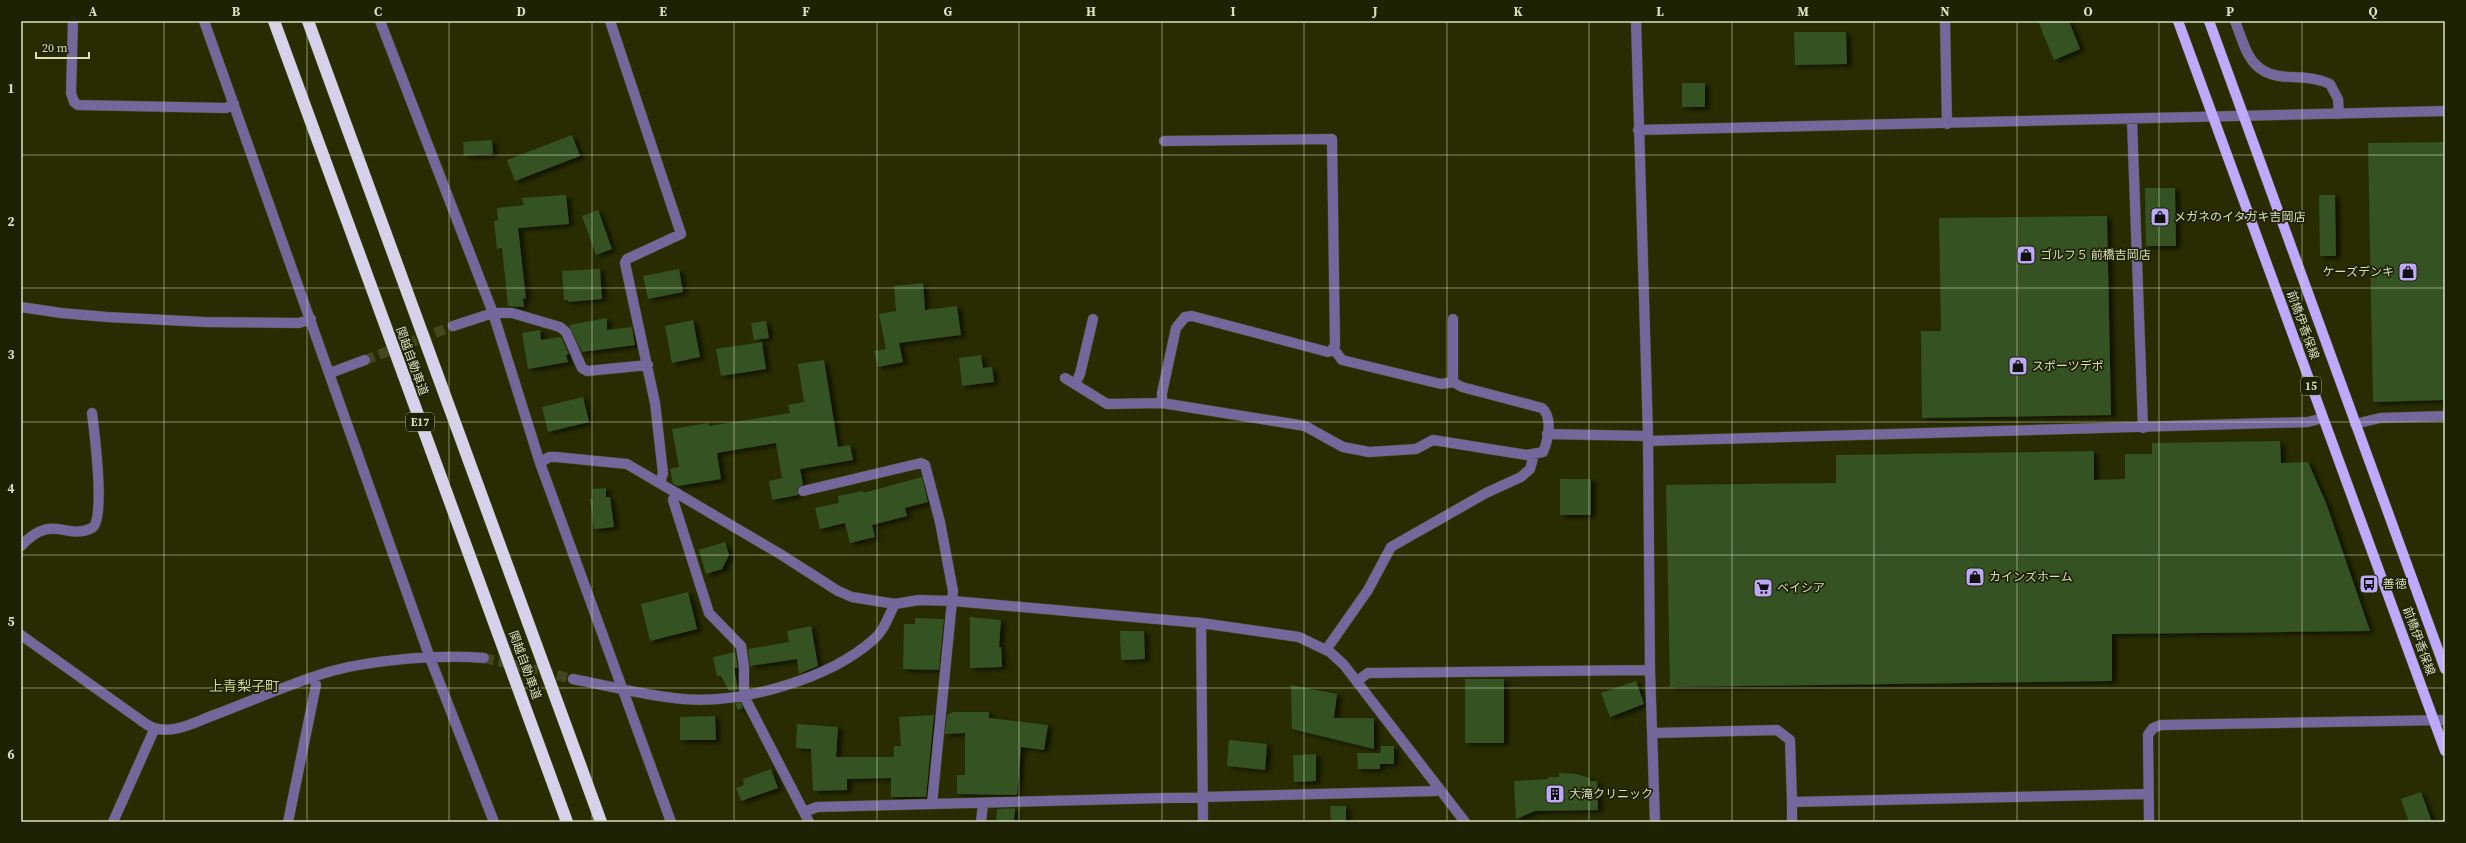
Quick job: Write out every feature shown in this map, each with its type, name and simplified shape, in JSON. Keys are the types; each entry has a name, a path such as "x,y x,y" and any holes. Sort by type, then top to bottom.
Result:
{"highway":[{"name":"関越自動車道","path":"274,21 568,822"},
{"name":"関越自動車道","path":"308,21 601,822"}],"main road":[{"name":"前橋伊香保線","path":"2178,21 2445,751"},
{"name":"前橋伊香保線","path":"2209,21 2445,669"}],"street":[{"path":"73,21 71,93 74,102 78,105 226,108 234,104"},
{"path":"204,21 430,658 494,822"},
{"path":"380,21 493,313 540,463 671,822"},
{"path":"610,21 680,227 681,234 627,259 625,263 648,365 662,452 663,474 660,483"},
{"path":"1636,21 1648,438 1650,670 1655,822"},
{"path":"1945,21 1947,124"},
{"path":"2235,21 2247,52 2256,66 2269,75 2308,77 2330,84 2338,99 2339,114"},
{"path":"1638,130 2445,112"},
{"path":"2132,120 2143,428"},
{"path":"1162,403 1162,393 1176,328 1185,317 1192,316 1328,352 1335,345 1332,139 1164,141"},
{"path":"21,306 61,314 205,322 299,323 311,319"},
{"path":"453,326 493,313 512,313 560,327 566,332 582,368 587,371 648,365"},
{"path":"1075,384 1080,374 1093,318"},
{"path":"1453,319 1453,382"},
{"path":"1064,378 1107,404 1162,403 1305,426 1344,448 1369,452 1416,449 1433,440 1534,455 1543,452 1547,434 1547,415 1542,408 1462,386 1453,382 1441,384 1342,360 1333,348"},
{"path":"330,373 365,360"},
{"path":"21,546 44,529 80,530 92,527 95,524 98,515 98,463 92,413"},
{"path":"2355,424 2380,418 2445,416"},
{"path":"1547,434 1648,438 2143,428 2308,422 2323,418"},
{"path":"1326,650 1368,590 1391,547 1486,493 1521,477 1530,469 1534,455"},
{"path":"540,463 549,457 618,462 660,483 838,591 860,600 895,604 919,600 953,601 1200,623 1299,637 1326,650 1344,665 1465,822"},
{"path":"804,491 921,463 925,465 943,536 953,591 932,804"},
{"path":"677,493 673,500 709,613 741,646 744,667 744,696 809,822"},
{"path":"573,679 622,690 684,700 708,700 744,696 793,683 821,671 861,649 881,631 895,604"},
{"path":"1200,623 1203,822"},
{"path":"21,635 154,730 174,729 191,724 313,677 362,665 430,658 484,658"},
{"path":"1357,681 1368,673 1650,670"},
{"path":"288,822 316,685 313,677"},
{"path":"2149,822 2148,735 2153,728 2160,725 2445,720"},
{"path":"114,822 154,730"},
{"path":"1653,733 1777,730 1790,740 1792,822"},
{"path":"804,812 817,807 1435,792 1439,788"},
{"path":"1792,802 2148,794"},
{"path":"981,822 983,804"}],"building":[{"path":"2038,21 2069,21 2080,49 2054,60"},
{"path":"1794,32 1846,32 1847,64 1795,65"},
{"path":"1682,83 1705,83 1705,107 1682,107"},
{"path":"572,135 580,156 515,181 507,160"},
{"path":"492,140 493,154 464,156 463,142"},
{"name":"ケーズデンキ","path":"2445,142 2445,400 2373,402 2368,143"},
{"name":"メガネのイタガキ吉岡店","path":"2145,188 2175,188 2176,246 2146,246"},
{"path":"566,195 569,224 518,228 526,299 523,298 524,307 508,306 502,248 497,249 494,221 498,220 497,208 524,205 521,198"},
{"path":"2319,195 2335,195 2336,256 2320,256"},
{"path":"598,210 612,249 596,255 582,216"},
{"path":"2107,216 2111,415 1922,418 1921,331 1941,331 1939,218"},
{"path":"600,269 602,299 568,302 568,300 564,300 562,271"},
{"path":"679,269 683,292 648,299 643,276"},
{"path":"923,283 925,310 957,306 961,335 899,343 903,362 878,367 874,351 886,349 879,314 896,311 894,286"},
{"path":"607,318 607,330 632,327 635,345 582,352 569,325"},
{"path":"693,320 700,357 672,363 665,326"},
{"path":"766,321 769,338 754,340 751,323"},
{"path":"540,330 541,340 561,337 569,354 566,355 568,362 528,369 522,333"},
{"path":"762,342 766,369 721,376 716,349"},
{"path":"981,355 983,368 992,367 994,382 962,386 959,358"},
{"path":"824,360 838,447 850,445 853,460 800,469 803,484 797,489 798,495 772,500 769,481 782,478 776,443 717,453 721,479 678,486 673,484 670,469 679,467 672,429 709,423 709,426 790,413 788,405 804,402 798,364"},
{"path":"583,397 589,422 548,432 542,407"},
{"path":"2280,441 2281,463 2308,462 2326,503 2370,631 2112,634 2112,681 1670,687 1666,485 1836,483 1836,455 2094,451 2094,480 2125,479 2125,454 2152,454 2152,443"},
{"path":"922,477 928,502 905,508 907,516 872,525 875,537 850,543 845,523 820,529 815,508 839,503 838,496 863,491 863,493"},
{"path":"1560,479 1591,479 1591,515 1560,515"},
{"path":"606,488 606,497 610,497 614,527 594,529 590,499 593,499 592,489"},
{"path":"725,542 729,555 722,569 706,574 699,550"},
{"path":"688,592 697,629 650,641 641,604"},
{"path":"970,617 1001,620 999,647 1001,647 1002,667 970,668"},
{"path":"915,618 944,619 939,670 903,669 904,624 915,624"},
{"path":"811,626 818,666 799,674 797,659 750,666 748,649 789,642 787,631"},
{"path":"1120,631 1144,631 1145,659 1121,660"},
{"path":"735,652 738,668 734,668 738,690 729,691 721,676 717,676 713,657"},
{"path":"1465,679 1504,679 1504,743 1465,743"},
{"path":"1636,681 1644,704 1610,717 1601,693"},
{"path":"1291,685 1337,694 1334,718 1374,718 1374,749 1292,729"},
{"path":"740,702 743,708 738,710 735,703"},
{"path":"953,712 989,712 989,718 1048,725 1044,750 1021,747 1017,795 957,794 957,775 965,775 965,733 945,734 947,715"},
{"path":"934,715 926,797 891,797 891,778 847,779 847,790 813,791 811,749 796,748 797,724 838,727 836,757 894,757 894,746 901,746 899,717"},
{"path":"715,716 716,740 680,740 680,717"},
{"path":"1229,740 1267,744 1265,770 1227,766"},
{"path":"1381,746 1394,746 1394,764 1380,764 1380,769 1358,769 1357,753 1380,753 1380,755"},
{"path":"1316,754 1316,781 1294,782 1293,755"},
{"path":"771,769 778,788 741,801 736,788 744,785 743,779"},
{"name":"大滝クリニック","path":"1559,773 1576,774 1590,778 1590,781 1597,781 1598,810 1535,811 1516,819 1514,781 1548,779 1548,777 1559,777"},
{"path":"2421,792 2432,822 2409,822 2401,799"},
{"path":"1330,806 1346,806 1346,822 1331,822"},
{"path":"1015,808 1014,822 996,822 997,809"}],"tunnel":[{"path":"365,360 453,326"},
{"path":"484,658 573,679"}],"place":[{"name":"メガネのイタガキ吉岡店","path":"2160,217"},
{"name":"ゴルフ５ 前橋吉岡店","path":"2026,255"},
{"name":"ケーズデンキ","path":"2408,272"},
{"name":"スポーツデポ","path":"2018,366"},
{"name":"カインズホーム","path":"1975,577"},
{"name":"善徳","path":"2369,584"},
{"name":"ベイシア","path":"1763,588"},
{"name":"大滝クリニック","path":"1555,794"}],"district":[{"name":"上青梨子町","path":"244,686"}]}
